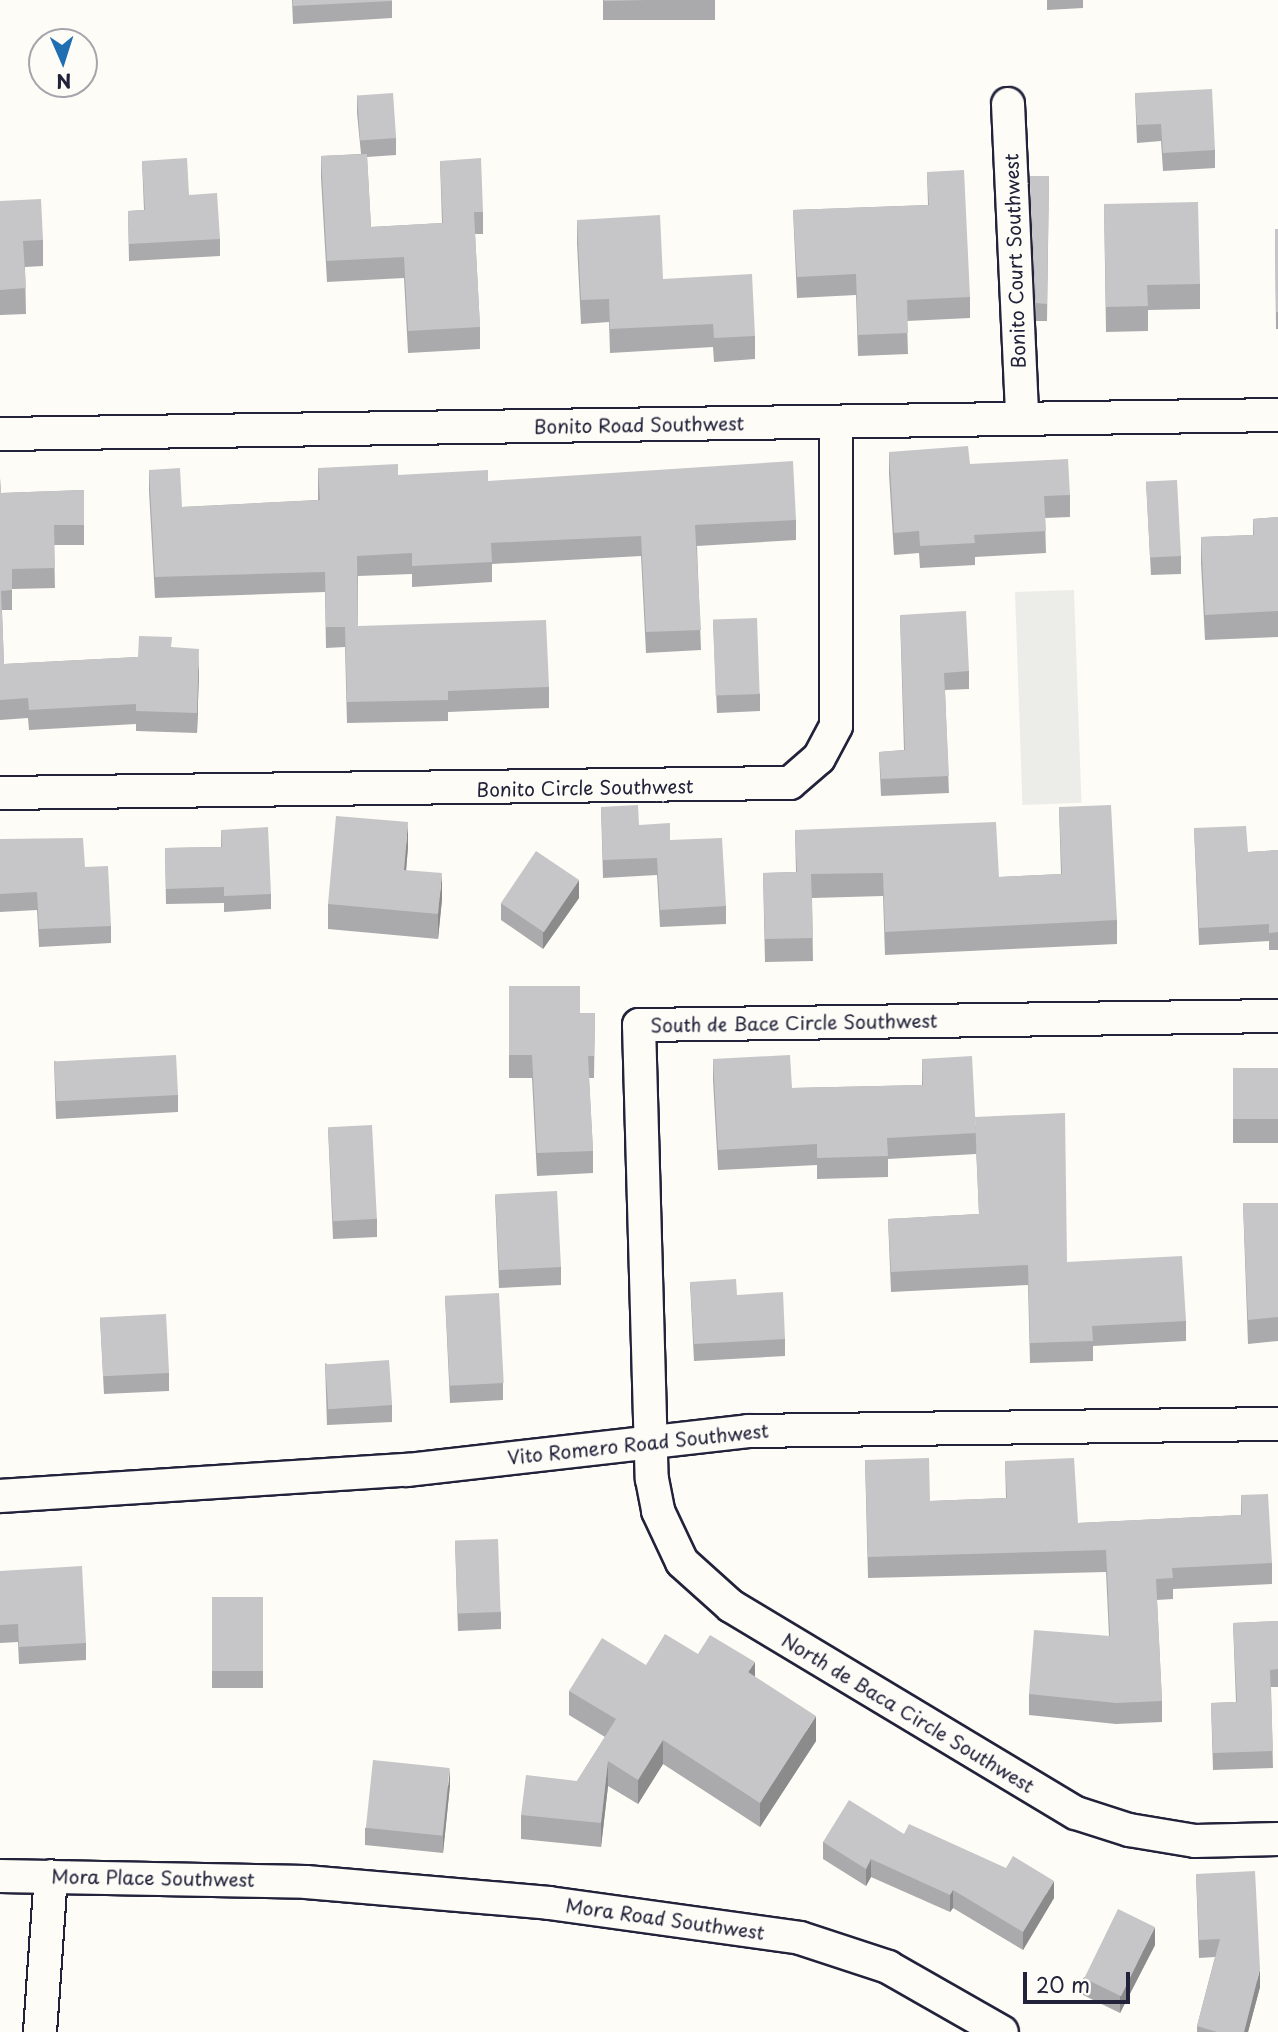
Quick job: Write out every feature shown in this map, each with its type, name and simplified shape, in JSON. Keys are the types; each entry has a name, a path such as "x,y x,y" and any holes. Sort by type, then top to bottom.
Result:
{"street":[{"name":"Bonito Court Southwest","path":"1008,104 1022,418"},
{"name":"Bonito Road Southwest","path":"0,434 1278,415"},
{"name":"Bonito Circle Southwest","path":"0,793 790,783 819,758 836,726 836,422"},
{"name":"South de Bace Circle Southwest","path":"649,1440 639,1025 1278,1016"},
{"name":"Vito Romero Road Southwest","path":"0,1496 407,1470 649,1440 748,1431 1278,1424"},
{"name":"North de Baca Circle Southwest","path":"649,1440 658,1511 670,1541 701,1583 731,1606 1076,1813 1129,1830 1195,1841 1278,1839"},
{"path":"40,2032 51,1875"},
{"name":"Mora Place Southwest","path":"0,1876 306,1882"},
{"name":"Mora Road Southwest","path":"306,1882 549,1903 800,1938 888,1967 1002,2032"}],"shaded area":[{"path":"1074,590 1081,803 1022,805 1015,592"}],"building":[{"path":"293,0 392,0 392,1 293,6"},
{"path":"1212,89 1215,150 1163,153 1161,124 1137,125 1135,93"},
{"path":"393,93 396,138 360,140 357,96"},
{"path":"367,154 371,227 443,223 440,161 481,158 483,212 474,212 480,327 408,331 404,257 327,261 321,156"},
{"path":"187,158 189,195 217,193 220,239 129,244 128,211 145,210 142,161"},
{"path":"964,170 970,297 907,300 908,333 858,335 856,274 797,277 793,210 929,205 927,172"},
{"path":"1030,176 1049,176 1047,304 1036,303"},
{"path":"41,199 43,240 23,241 26,288 0,290 0,201"},
{"path":"1198,202 1200,284 1147,285 1148,306 1106,307 1104,204"},
{"path":"660,215 663,279 752,274 755,336 714,338 713,324 610,329 609,299 581,300 577,220"},
{"path":"1275,229 1278,229 1278,312 1276,312"},
{"path":"968,446 970,464 1068,459 1070,495 1044,496 1046,531 974,535 975,543 920,546 919,531 894,533 889,452"},
{"path":"793,461 796,520 695,525 701,630 646,632 641,536 491,543 492,562 412,566 412,553 357,556 358,626 546,620 549,687 448,691 448,700 347,702 345,627 326,627 325,572 155,577 149,470 180,468 182,507 320,500 318,468 398,464 398,475 488,470 488,481"},
{"path":"0,478 1,493 84,490 84,525 54,525 55,568 12,569 12,590 1,591 4,664 138,657 139,636 172,637 171,647 199,649 197,713 136,711 136,704 29,710 28,698 0,700"},
{"path":"1177,480 1181,556 1150,558 1146,482"},
{"path":"1278,517 1278,611 1205,615 1201,537 1254,535 1253,519"},
{"path":"966,611 969,671 944,673 949,776 881,779 879,752 905,750 900,615"},
{"path":"757,618 760,694 716,695 713,620"},
{"path":"638,805 639,825 670,823 670,840 722,838 726,906 660,910 657,858 603,860 601,807"},
{"path":"1111,805 1117,920 885,932 883,873 811,874 813,938 765,939 763,873 797,872 795,830 996,822 999,877 1062,874 1059,807"},
{"path":"336,816 408,822 404,870 442,873 438,914 328,904"},
{"path":"1246,826 1248,852 1278,850 1278,932 1269,933 1269,924 1199,928 1194,828"},
{"path":"268,827 271,894 224,896 224,887 166,889 165,848 222,847 221,830"},
{"path":"83,838 85,867 108,866 111,926 39,929 37,892 0,894 0,839"},
{"path":"536,851 579,880 544,932 501,903"},
{"path":"509,986 580,986 580,1013 595,1013 594,1056 588,1056 593,1151 537,1153 532,1055 509,1055"},
{"path":"176,1055 178,1095 56,1101 54,1061"},
{"path":"790,1055 792,1088 923,1085 922,1059 972,1056 976,1133 887,1138 888,1156 817,1158 817,1144 718,1150 713,1059"},
{"path":"1233,1068 1278,1068 1278,1119 1233,1119"},
{"path":"1065,1113 1067,1262 1182,1256 1186,1321 1092,1326 1093,1341 1030,1343 1028,1265 891,1272 888,1219 979,1214 975,1117"},
{"path":"372,1125 377,1219 333,1221 328,1127"},
{"path":"557,1191 561,1267 499,1270 495,1194"},
{"path":"1243,1203 1278,1203 1278,1317 1248,1320"},
{"path":"736,1279 737,1295 783,1292 785,1339 694,1344 690,1282"},
{"path":"499,1293 504,1383 450,1386 445,1296"},
{"path":"166,1314 169,1373 103,1376 100,1317"},
{"path":"389,1360 392,1405 328,1409 325,1364"},
{"path":"929,1458 930,1501 1007,1498 1005,1461 1074,1458 1078,1523 1242,1515 1241,1495 1268,1494 1272,1563 1172,1568 1173,1578 1156,1579 1162,1701 1116,1703 1029,1694 1034,1630 1110,1636 1106,1550 868,1557 865,1460"},
{"path":"498,1539 501,1612 458,1613 455,1541"},
{"path":"82,1566 86,1643 19,1647 18,1624 0,1625 0,1571"},
{"path":"212,1597 263,1597 263,1671 212,1671"},
{"path":"1278,1621 1278,1669 1270,1670 1273,1751 1213,1753 1211,1703 1237,1702 1233,1623"},
{"path":"665,1634 698,1654 710,1635 755,1662 748,1672 816,1716 760,1803 663,1740 638,1780 608,1761 601,1823 521,1815 526,1775 577,1781 616,1719 569,1691 602,1638 646,1665"},
{"path":"373,1760 450,1768 442,1836 366,1828"},
{"path":"849,1800 904,1834 909,1824 1006,1868 1013,1856 1054,1881 1023,1932 953,1890 950,1895 871,1859 866,1869 823,1842"},
{"path":"1255,1871 1260,1969 1244,2032 1217,2032 1197,2026 1220,1939 1199,1940 1196,1874"},
{"path":"1118,1909 1155,1927 1121,1996 1084,1978"}]}
